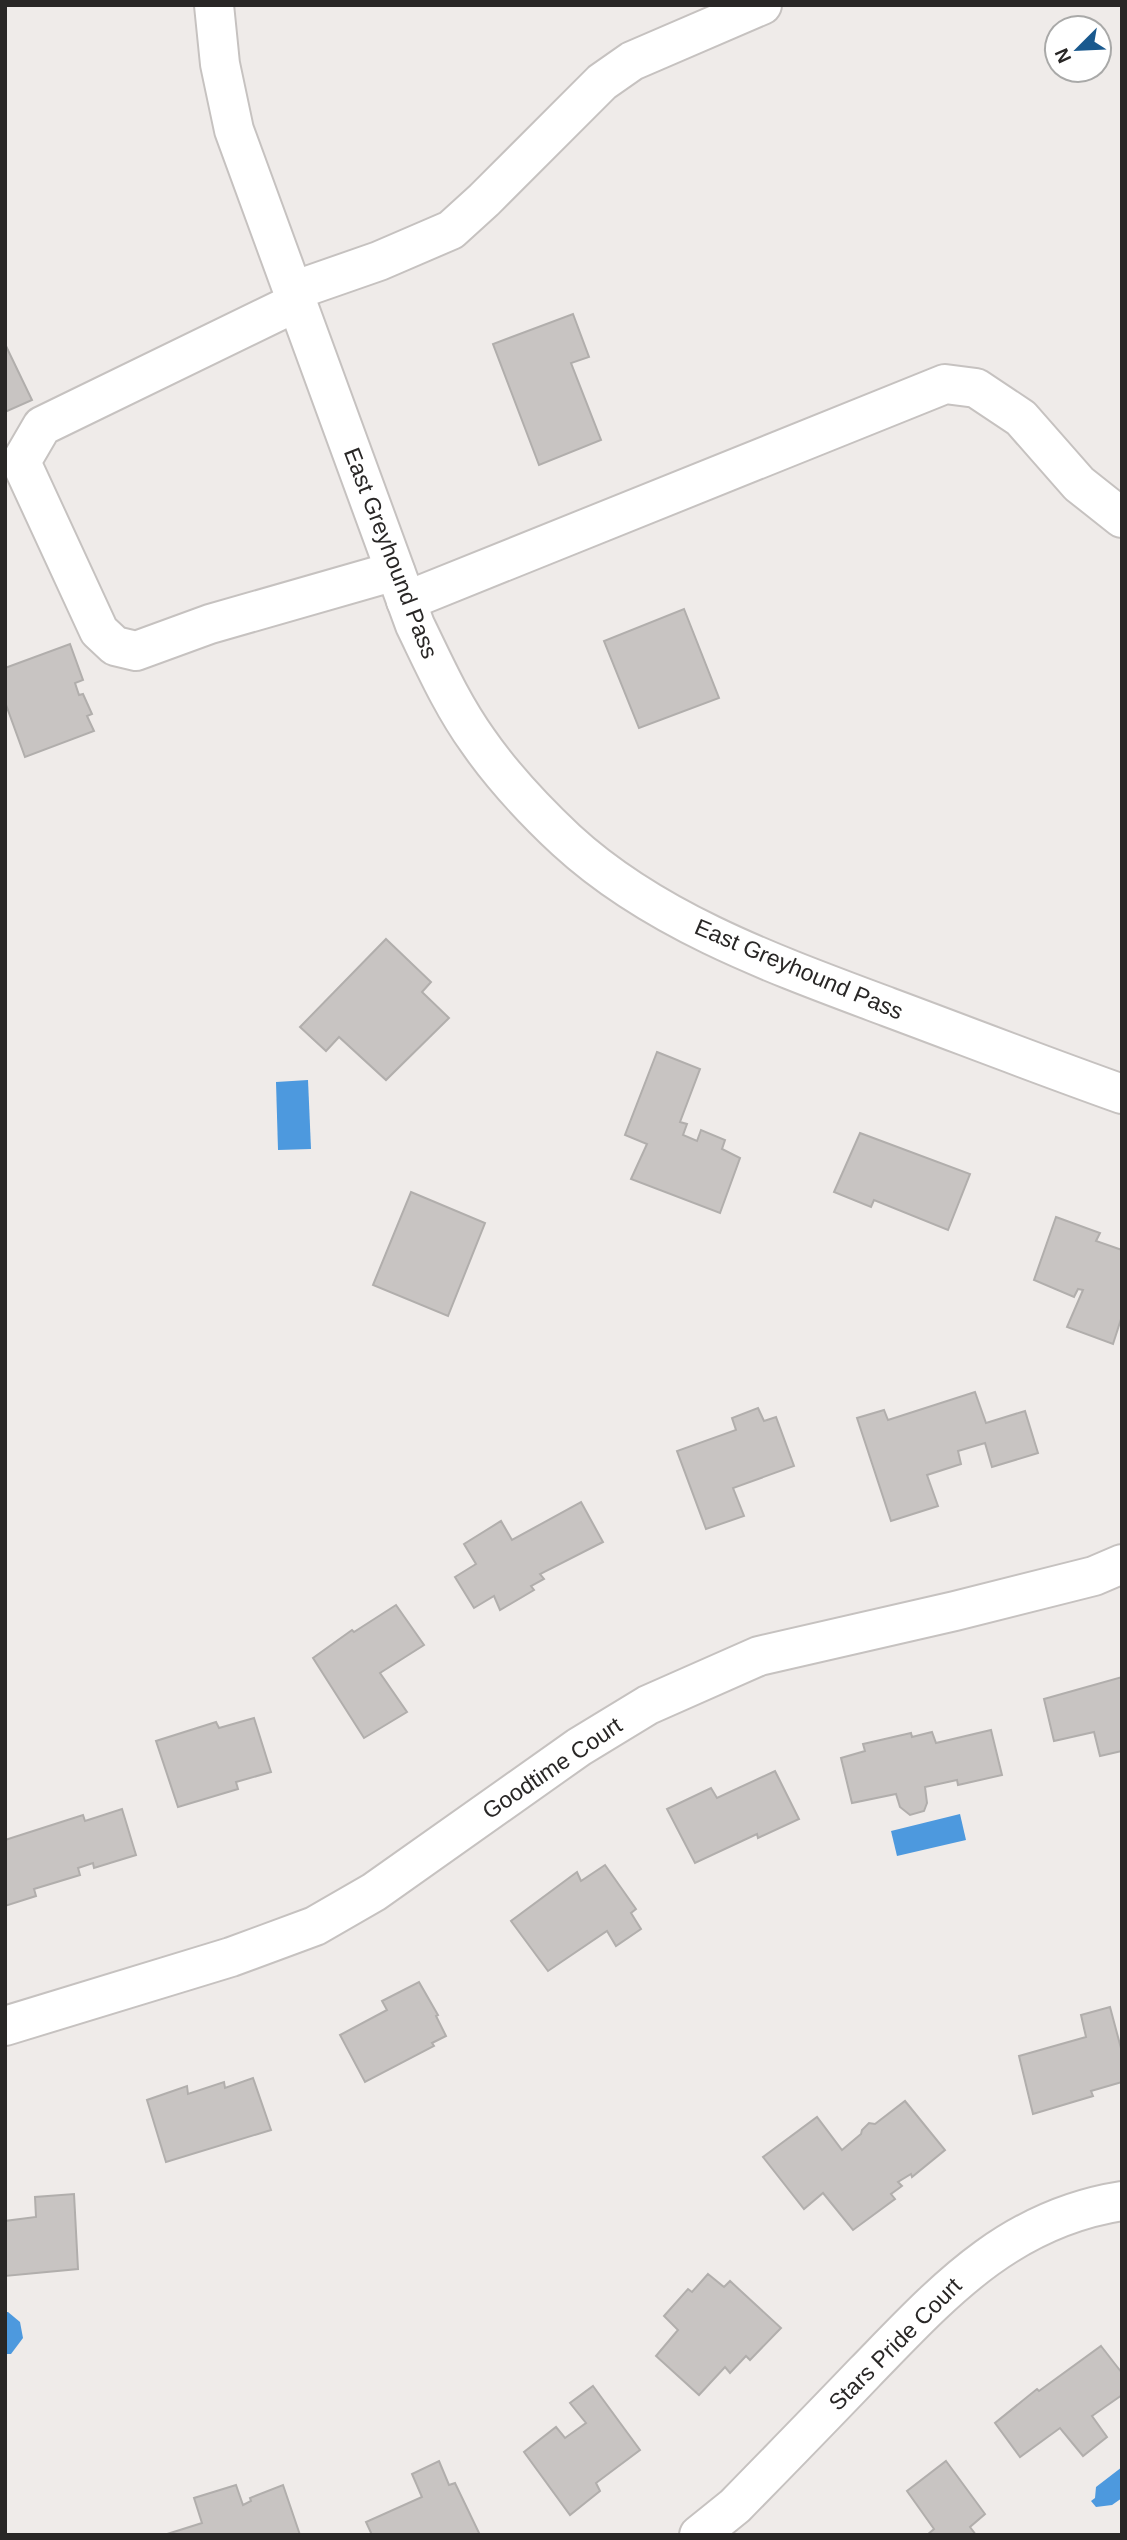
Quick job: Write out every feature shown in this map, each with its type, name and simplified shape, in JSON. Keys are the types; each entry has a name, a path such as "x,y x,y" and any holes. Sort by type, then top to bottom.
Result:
{"street":[{"name":"East Greyhound Pass","path":"214,5 220,64 234,130 415,625 443,683 478,741 516,789 566,840 624,886 694,926 790,970 1122,1094"},
{"path":"762,5 632,61 602,82 484,201 451,230 295,297 42,426 21,462 99,631 115,646 136,652 210,624 401,586 945,384 976,388 1021,418 1079,484 1122,518"},
{"name":"Goodtime Court","path":"5,2026 231,1957 315,1926 374,1892 579,1747 648,1705 759,1656 1094,1576 1122,1564"},
{"name":"Stars Pride Court","path":"699,2535 736,2506 944,2291 983,2260 1046,2222 1122,2202"}],"water":[{"path":"308,1080 311,1149 278,1150 276,1082"},
{"path":"960,1814 966,1840 897,1856 891,1831"},
{"path":"5,2312 20,2322 23,2338 11,2354 5,2354"},
{"path":"1122,2467 1122,2498 1112,2505 1096,2507 1091,2501 1095,2498 1096,2487"}],"building":[{"path":"573,314 589,357 571,363 601,440 539,465 493,344"},
{"path":"5,344 32,400 5,412"},
{"path":"684,609 719,698 639,728 604,641"},
{"path":"70,644 83,680 75,683 79,695 83,694 92,714 87,716 94,731 25,757 5,702 5,668"},
{"path":"386,939 431,982 422,992 449,1018 386,1080 339,1037 326,1051 300,1027"},
{"path":"657,1052 700,1069 680,1122 687,1124 683,1135 697,1141 701,1130 725,1140 722,1149 740,1158 720,1213 631,1179 647,1144 625,1135"},
{"path":"860,1133 970,1174 948,1230 874,1200 871,1207 834,1192"},
{"path":"411,1192 485,1223 448,1316 373,1285"},
{"path":"1056,1217 1100,1233 1096,1241 1122,1250 1122,1316 1113,1344 1067,1327 1083,1290 1078,1289 1074,1297 1034,1280"},
{"path":"975,1392 986,1423 1025,1411 1038,1453 992,1467 985,1443 958,1451 961,1464 927,1475 938,1506 891,1521 857,1418 884,1410 888,1420"},
{"path":"758,1408 764,1421 776,1417 794,1466 733,1488 744,1516 706,1529 677,1451 736,1430 732,1418"},
{"path":"581,1502 603,1542 540,1574 544,1579 531,1586 534,1590 500,1610 494,1596 474,1608 455,1577 476,1564 464,1544 501,1521 512,1540"},
{"path":"396,1605 424,1645 380,1673 407,1712 364,1738 313,1658 352,1630 354,1632"},
{"path":"1122,1677 1122,1751 1100,1756 1094,1732 1054,1741 1044,1699"},
{"path":"254,1718 271,1772 236,1782 238,1789 178,1807 156,1741 216,1722 219,1728"},
{"path":"991,1730 1002,1775 958,1785 957,1780 925,1787 927,1803 924,1811 910,1815 900,1807 896,1794 852,1803 841,1758 865,1751 863,1744 911,1733 912,1737 932,1732 936,1743"},
{"path":"775,1771 799,1819 758,1838 757,1834 695,1863 667,1809 711,1788 717,1798"},
{"path":"122,1809 136,1855 94,1868 93,1863 78,1868 80,1875 34,1889 36,1896 5,1906 5,1840 83,1815 85,1821"},
{"path":"605,1865 636,1909 631,1913 641,1929 616,1946 607,1931 548,1971 511,1921 577,1872 581,1881"},
{"path":"419,1982 438,2015 436,2016 446,2036 432,2043 434,2046 365,2082 340,2035 387,2010 382,2001"},
{"path":"1110,2007 1122,2052 1122,2082 1091,2091 1093,2096 1033,2114 1019,2056 1086,2037 1081,2015"},
{"path":"253,2078 271,2130 166,2162 147,2100 187,2086 188,2094 224,2082 225,2088"},
{"path":"905,2101 945,2150 912,2177 911,2174 898,2182 902,2186 891,2194 895,2199 853,2230 823,2193 804,2209 763,2157 817,2117 842,2150 861,2134 869,2123 875,2124"},
{"path":"74,2194 78,2269 5,2276 5,2221 36,2217 35,2197"},
{"path":"708,2274 724,2287 730,2281 781,2328 750,2360 746,2356 730,2373 725,2367 699,2395 656,2356 678,2330 664,2316 688,2289 692,2292"},
{"path":"1101,2346 1122,2373 1122,2395 1092,2416 1107,2437 1083,2456 1060,2428 1020,2457 995,2423 1037,2389 1039,2391"},
{"path":"593,2386 640,2450 596,2483 600,2491 570,2515 524,2452 556,2427 565,2438 586,2423 570,2403"},
{"path":"439,2461 449,2485 455,2483 480,2535 372,2535 366,2522 422,2497 412,2474"},
{"path":"946,2461 985,2514 970,2527 976,2535 927,2535 934,2529 907,2491"},
{"path":"236,2485 243,2505 251,2501 250,2498 283,2485 300,2535 164,2535 202,2523 194,2498"}]}
